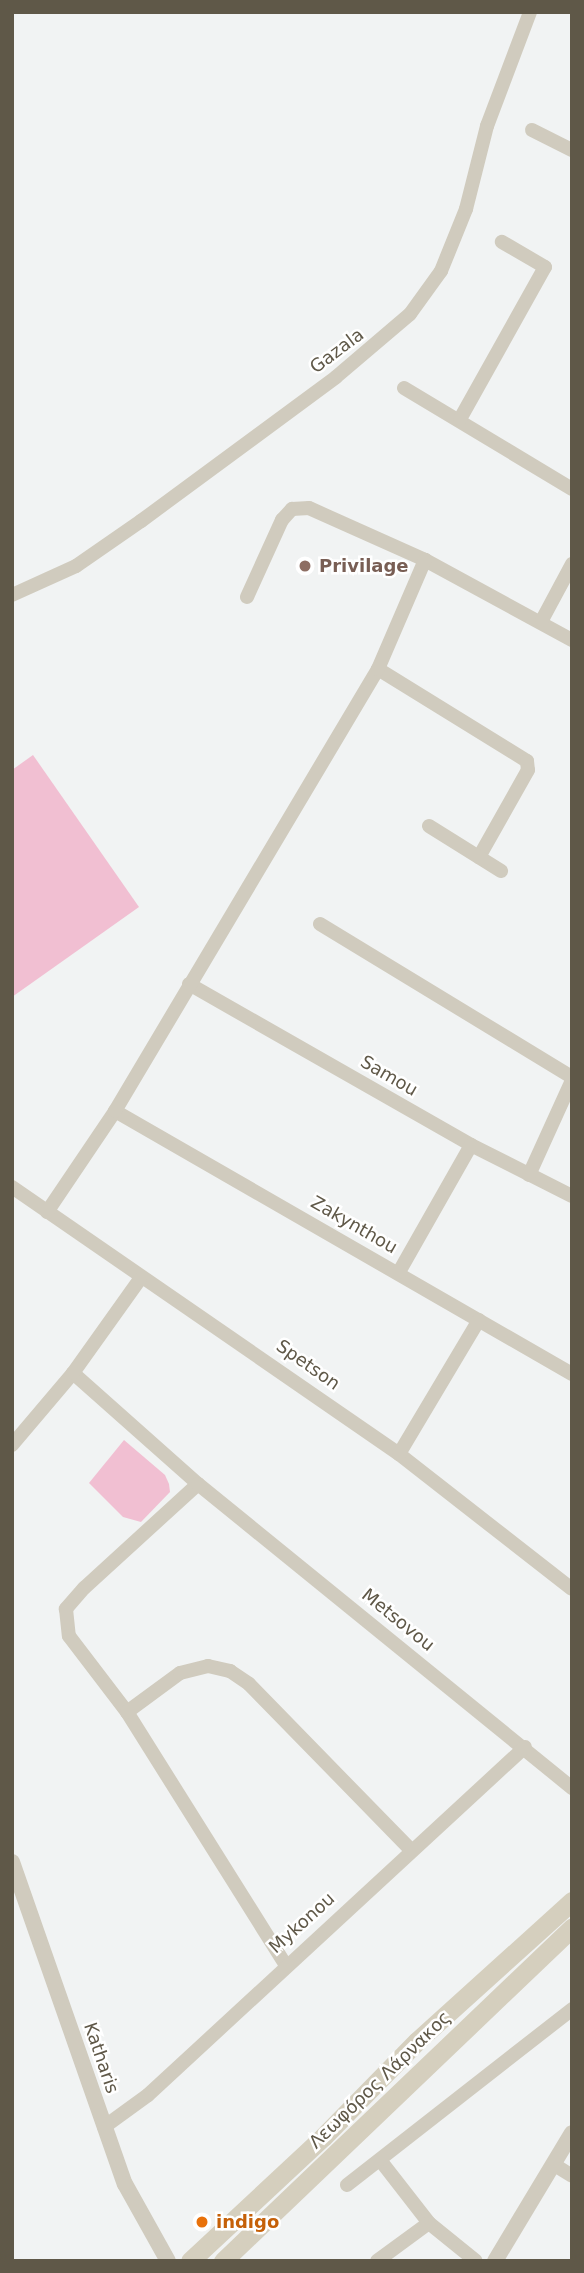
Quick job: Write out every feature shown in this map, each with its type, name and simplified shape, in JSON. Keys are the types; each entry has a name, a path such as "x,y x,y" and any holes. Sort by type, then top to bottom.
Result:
{"main road":[{"name":"Λεωφόρος Λάρνακος","path":"190,2261 323,2137 417,2041 572,1901"},
{"name":"Λεωφόρος Λάρνακος","path":"223,2261 472,2018 572,1927"}],"street":[{"name":"Gazala","path":"12,595 76,566 141,521 379,345 411,314 441,271 466,209 487,126 530,12"},
{"path":"532,130 572,150"},
{"path":"460,419 545,267 502,242"},
{"path":"404,388 460,419 572,489"},
{"path":"247,597 282,520 292,509 309,508 425,560 542,620 572,640"},
{"path":"47,1212 115,1111 378,669 425,560"},
{"path":"542,620 572,564"},
{"path":"378,669 527,761 528,770 479,857"},
{"path":"429,826 501,871"},
{"path":"320,924 572,1079 529,1175"},
{"name":"Samou","path":"189,984 471,1145 572,1196"},
{"name":"Zakynthou","path":"115,1111 399,1272 572,1374"},
{"path":"399,1272 471,1145"},
{"name":"Spetson","path":"12,1187 140,1279 275,1365 399,1454 572,1588"},
{"path":"12,1445 73,1373 140,1279"},
{"path":"399,1454 479,1320"},
{"name":"Metsovou","path":"73,1373 198,1485 525,1747 572,1788"},
{"path":"198,1485 84,1588 66,1609 69,1636 127,1712 285,1965"},
{"path":"127,1712 180,1673 208,1666 230,1671 249,1684 412,1851"},
{"name":"Mykonou","path":"104,2127 148,2095 285,1965 525,1747"},
{"name":"Katharis","path":"12,1862 125,2184 168,2261"},
{"path":"347,2185 572,2009"},
{"path":"495,2261 572,2133"},
{"path":"380,2160 429,2223 476,2261"},
{"path":"553,2164 572,2176"},
{"path":"377,2261 429,2223"}],"shaded area":[{"path":"33,755 139,907 12,997 12,770"},
{"path":"124,1440 165,1475 169,1484 170,1492 141,1522 123,1517 89,1483"}],"place":[{"name":"Privilage","path":"305,566"},
{"name":"indigo","path":"202,2222"}]}
